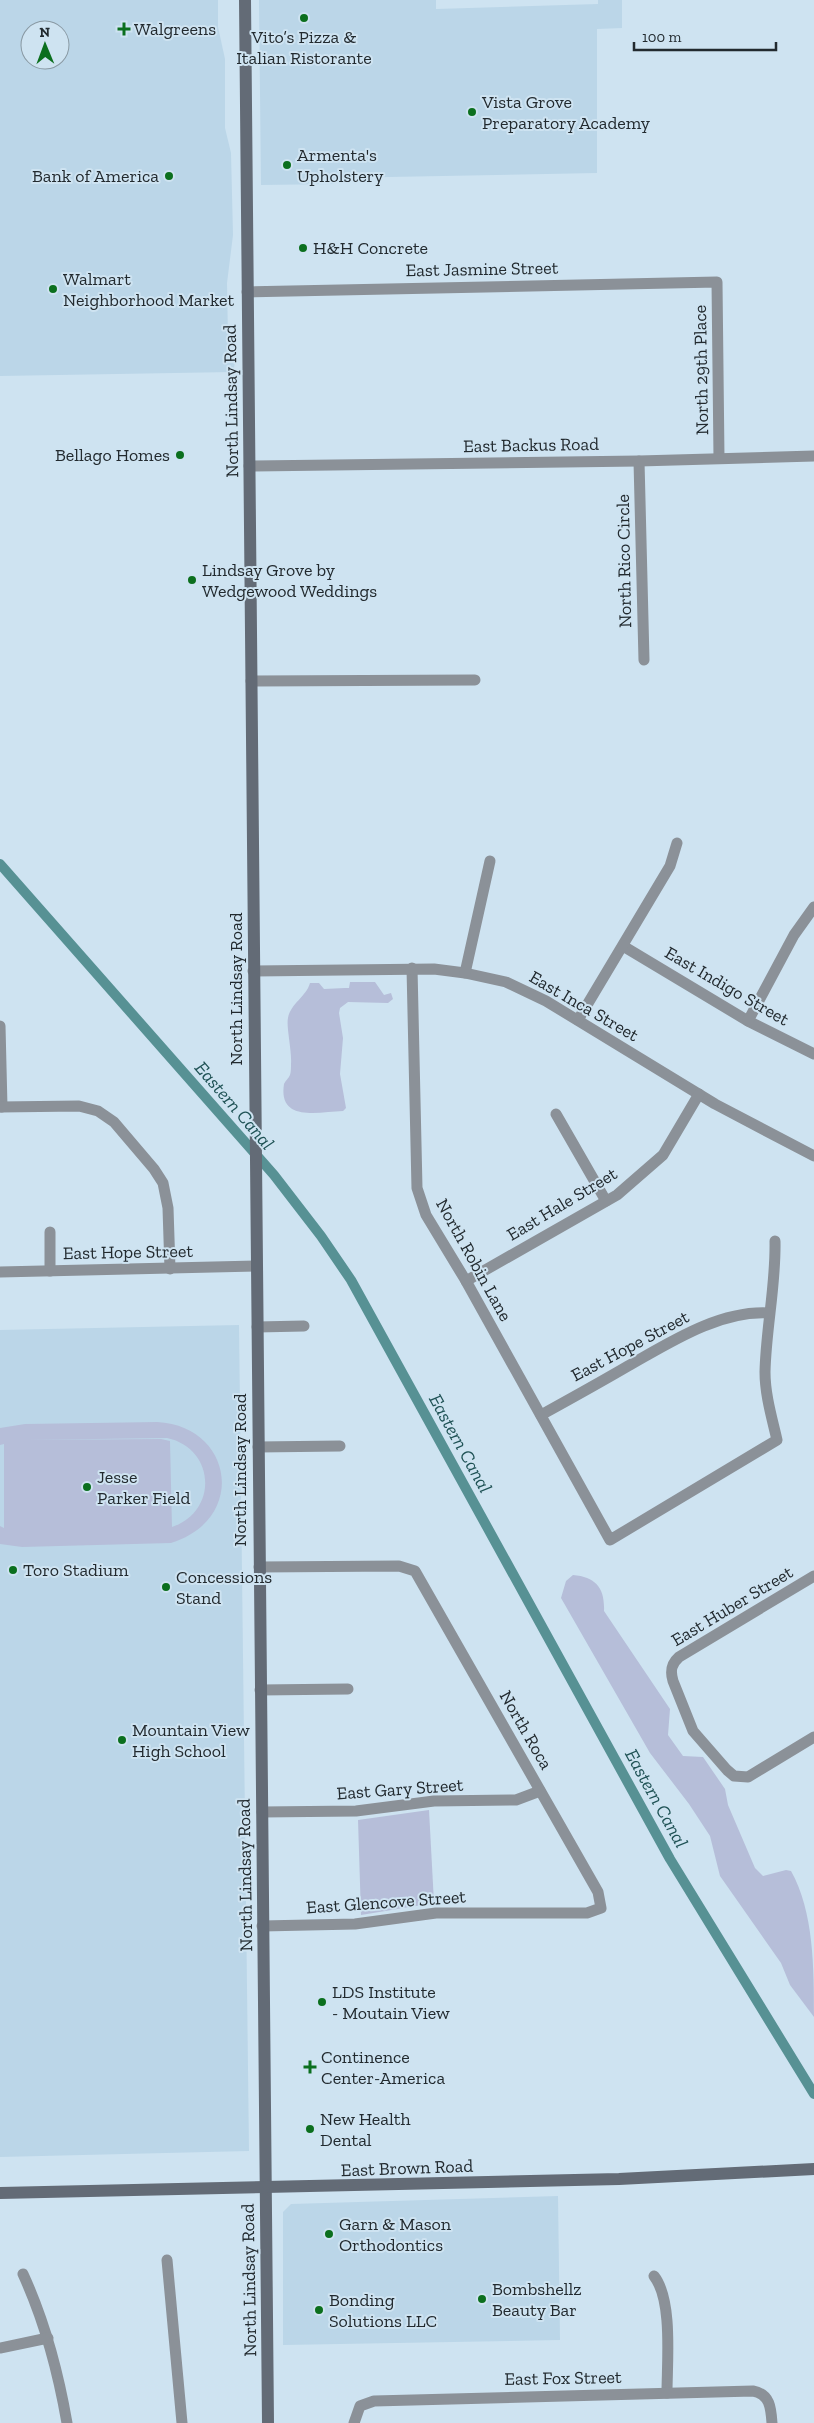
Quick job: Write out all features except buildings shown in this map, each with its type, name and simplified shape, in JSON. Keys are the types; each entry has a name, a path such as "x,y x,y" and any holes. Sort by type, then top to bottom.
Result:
{"main road":[{"name":"North Lindsay Road","path":"245,0 254,1134 268,2423"},
{"name":"East Brown Road","path":"0,2193 618,2179 814,2169"}],"street":[{"name":"East Jasmine Street","path":"247,292 717,282"},
{"name":"North 29th Place","path":"717,282 719,458"},
{"name":"East Backus Road","path":"249,466 639,461 814,456"},
{"name":"North Rico Circle","path":"639,461 644,660"},
{"path":"251,681 475,680"},
{"path":"578,1020 670,866 677,843"},
{"path":"466,973 490,861"},
{"path":"748,1021 794,935 814,907"},
{"name":"East Indigo Street","path":"623,946 748,1021 814,1054"},
{"name":"East Inca Street","path":"253,971 412,968 466,973 506,982 578,1020 699,1094 814,1156"},
{"name":"North Robin Lane","path":"412,968 417,1188 426,1215 466,1280 610,1540 777,1440 770,1410 765,1373 769,1313"},
{"path":"0,1026 1,1107 79,1106 98,1111 114,1122 154,1169 163,1183 168,1208 170,1268"},
{"name":"East Hale Street","path":"466,1280 617,1195 663,1155 699,1094"},
{"path":"556,1114 606,1202"},
{"path":"50,1232 50,1271"},
{"path":"769,1313 776,1268 775,1241"},
{"name":"East Hope Street","path":"0,1272 256,1266"},
{"name":"East Hope Street","path":"541,1415 687,1332 716,1322 755,1313 769,1313"},
{"path":"257,1327 304,1326"},
{"path":"258,1447 340,1446"},
{"name":"North Roca","path":"259,1567 399,1566 415,1571 598,1892 601,1908"},
{"name":"East Huber Street","path":"814,1576 679,1657 672,1668 673,1681 693,1731 727,1770 739,1778 752,1775 814,1737"},
{"path":"260,1690 348,1689"},
{"name":"East Gary Street","path":"262,1812 356,1811 434,1801 516,1800 540,1792"},
{"name":"East Glencove Street","path":"262,1926 355,1924 436,1913 587,1914 601,1908"},
{"path":"167,2260 182,2423"},
{"path":"24,2274 48,2338 61,2389 67,2423"},
{"path":"654,2276 662,2289 666,2303 668,2393"},
{"path":"0,2348 48,2338"},
{"name":"East Fox Street","path":"354,2423 360,2406 374,2401 753,2391 766,2398 770,2406 772,2423"}],"shaded area":[{"path":"0,0 218,0 218,27 225,59 225,128 231,153 233,235 227,283 228,339 235,363 233,372 0,376"},
{"name":"Vista Grove Preparatory Academy","path":"259,0 436,0 436,9 598,4 598,0 622,0 622,28 597,29 597,173 335,178 335,184 261,185"},
{"path":"350,982 375,982 384,995 391,993 393,999 388,1003 348,1002 340,1008 343,1038 340,1074 346,1108 343,1111 312,1113 293,1110 287,1104 284,1096 284,1084 291,1070 288,1022 290,1013 310,983 319,983 324,989 349,988"},
{"name":"Mountain View High School","path":"239,1325 249,2151 0,2157 0,1330"},
{"name":"Jesse Parker Field","path":"157,1422 183,1427 202,1439 215,1456 221,1475 220,1495 212,1515 196,1531 171,1543 22,1547 0,1544 0,1526 4,1528 4,1444 0,1445 0,1428 25,1424","holes":["167,1438 183,1444 195,1454 202,1466 205,1480 204,1494 198,1508 187,1519 172,1527 170,1441 161,1439 25,1440"]},
{"path":"573,1575 588,1578 598,1585 601,1590 604,1611 670,1709 668,1735 683,1756 703,1757 725,1789 728,1805 755,1868 763,1876 786,1870 791,1871 799,1887 804,1904 811,1941 814,2017 790,1985 781,1963 720,1876 710,1836 689,1804 650,1753 561,1598 566,1581"},
{"path":"429,1810 434,1903 361,1915 358,1820"},
{"path":"558,2196 560,2340 283,2345 283,2212 291,2204"}],"waterway":[{"name":"Eastern Canal","path":"0,864 274,1175 321,1236 351,1280 670,1859 814,2094"}],"place":[{"name":"Vito’s Pizza & Italian Ristorante","path":"304,18"},
{"name":"Walgreens","path":"124,29"},
{"name":"Vista Grove Preparatory Academy","path":"472,112"},
{"name":"Armenta's Upholstery","path":"287,165"},
{"name":"Bank of America","path":"169,176"},
{"name":"H&H Concrete","path":"303,248"},
{"name":"Walmart Neighborhood Market","path":"53,289"},
{"name":"Bellago Homes","path":"180,455"},
{"name":"Lindsay Grove by Wedgewood Weddings","path":"192,580"},
{"name":"Jesse Parker Field","path":"87,1487"},
{"name":"Toro Stadium","path":"13,1570"},
{"name":"Concessions Stand","path":"166,1587"},
{"name":"Mountain View High School","path":"122,1740"},
{"name":"LDS Institute - Moutain View","path":"322,2002"},
{"name":"Continence Center-America","path":"310,2067"},
{"name":"New Health Dental","path":"310,2129"},
{"name":"Garn & Mason Orthodontics","path":"329,2234"},
{"name":"Bombshellz Beauty Bar","path":"482,2299"},
{"name":"Bonding Solutions LLC","path":"319,2310"}]}
